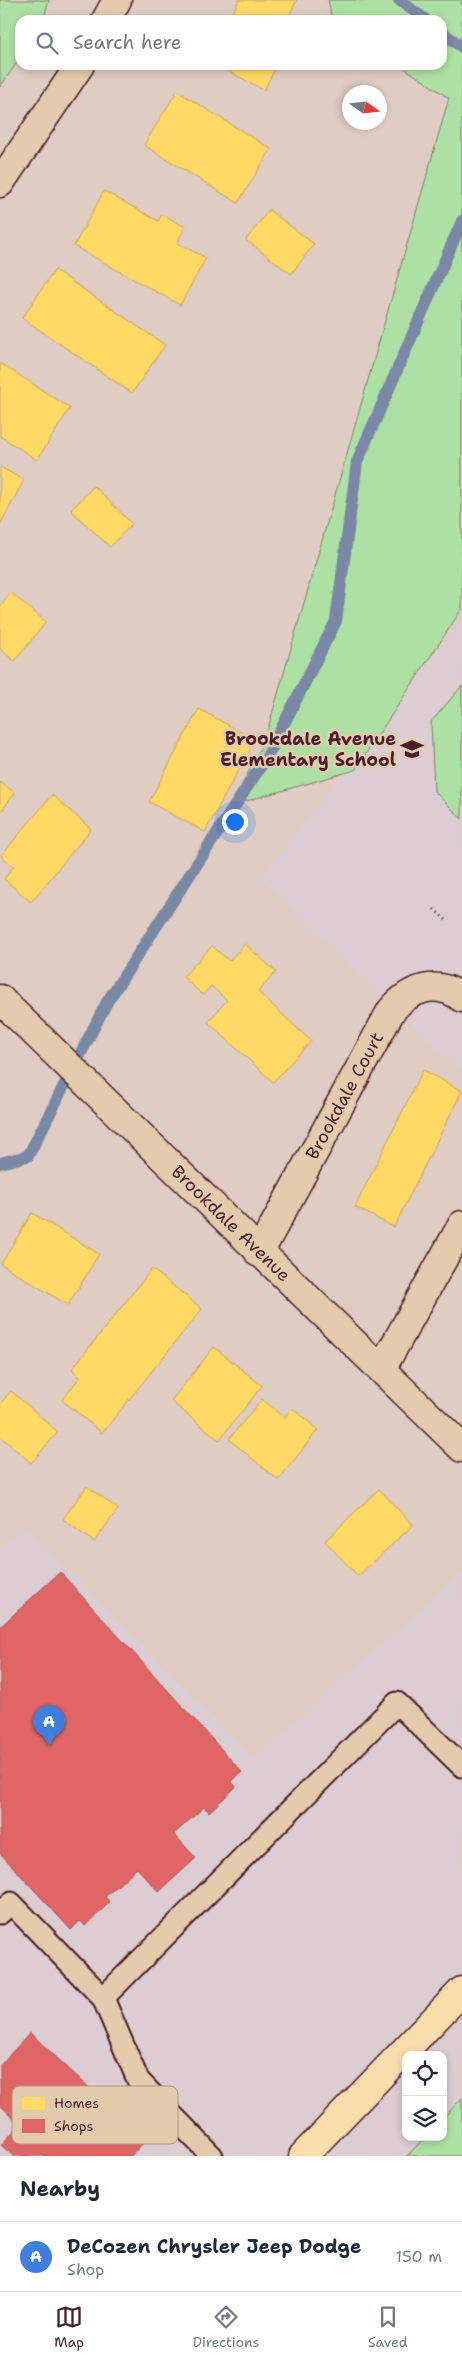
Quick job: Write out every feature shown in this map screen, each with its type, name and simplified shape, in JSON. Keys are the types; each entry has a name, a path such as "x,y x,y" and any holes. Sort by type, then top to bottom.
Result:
{"main road":[{"path":"303,2156 462,1991"}],"street":[{"path":"109,15 117,0"},
{"path":"0,183 77,70"},
{"name":"Brookdale Court","path":"260,1252 391,1012 400,1000 412,992 427,988 442,988 462,998"},
{"name":"Brookdale Avenue","path":"0,999 382,1368 462,1448"},
{"path":"382,1368 462,1225"}],"lane":[{"path":"103,1998 397,1703 462,1766"},
{"path":"0,1913 11,1903 103,1998 138,2080 144,2086"},
{"path":"178,2121 212,2156"}],"path":[{"path":"434,909 447,921"}],"shaded area":[{"name":"Brookdale Avenue Elementary School","path":"462,619 462,1073 261,879"},
{"path":"24,1525 254,1759 462,1571 462,2098 447,2114 447,2051 402,2051 402,2141 421,2141 407,2156 0,2156 0,1547"}],"green space":[{"path":"0,0 49,0 44,15 15,15 15,65 0,87"},
{"path":"328,0 462,0 462,609 355,770 232,805 265,739 449,98 407,70 447,70 447,15 331,15"},
{"path":"462,686 462,819 434,791 431,722"},
{"path":"462,2098 462,2156 407,2156 421,2141 447,2141 447,2114"}],"building: Homes":[{"path":"239,0 297,0 290,15 232,15"},
{"path":"226,70 274,70 264,90"},
{"path":"177,91 271,149 238,203 144,145"},
{"path":"104,191 158,221 162,214 185,227 177,243 206,258 180,305 74,246"},
{"path":"269,210 314,244 291,274 246,240"},
{"path":"55,270 165,345 132,393 22,318"},
{"path":"0,363 70,408 37,460 0,436"},
{"path":"0,467 24,480 0,525"},
{"path":"94,486 132,524 110,547 71,510"},
{"path":"11,593 46,622 15,661 0,649 0,607"},
{"path":"199,709 255,740 205,832 149,802"},
{"path":"0,782 15,793 0,813"},
{"path":"52,795 91,829 31,902 4,879 14,866 1,856"},
{"path":"245,944 276,972 258,992 311,1041 273,1082 208,1022 227,1000 211,986 203,995 183,977 212,946 229,961"},
{"path":"423,1070 462,1091 394,1227 355,1207"},
{"path":"32,1213 99,1254 68,1305 1,1264"},
{"path":"152,1269 202,1309 102,1433 62,1400 80,1377 72,1369"},
{"path":"214,1347 262,1386 219,1440 171,1401"},
{"path":"11,1391 58,1432 31,1463 0,1436 0,1404"},
{"path":"262,1399 284,1418 292,1408 318,1430 278,1480 229,1439"},
{"path":"87,1486 118,1509 94,1542 63,1519"},
{"path":"379,1489 413,1525 358,1576 325,1541"}],"building: Shops":[{"path":"60,1572 242,1772 231,1781 236,1787 209,1812 204,1807 174,1834 196,1858 159,1892 137,1868 105,1897 110,1902 85,1926 80,1921 71,1930 0,1853 0,1627"},
{"path":"30,2033 87,2086 12,2086 12,2116 0,2105 0,2065"},
{"path":"12,2133 12,2144 142,2144 131,2156 13,2156 1,2145"}],"waterway":[{"path":"399,0 419,15"},
{"path":"447,36 462,47"},
{"path":"0,1163 28,1156 107,1002 268,755 336,621 357,462 462,221"}],"place":[{"name":"Brookdale Avenue Elementary School","path":"412,749"},
{"name":"DeCozen Chrysler Jeep Dodge","path":"49,1746"}]}
